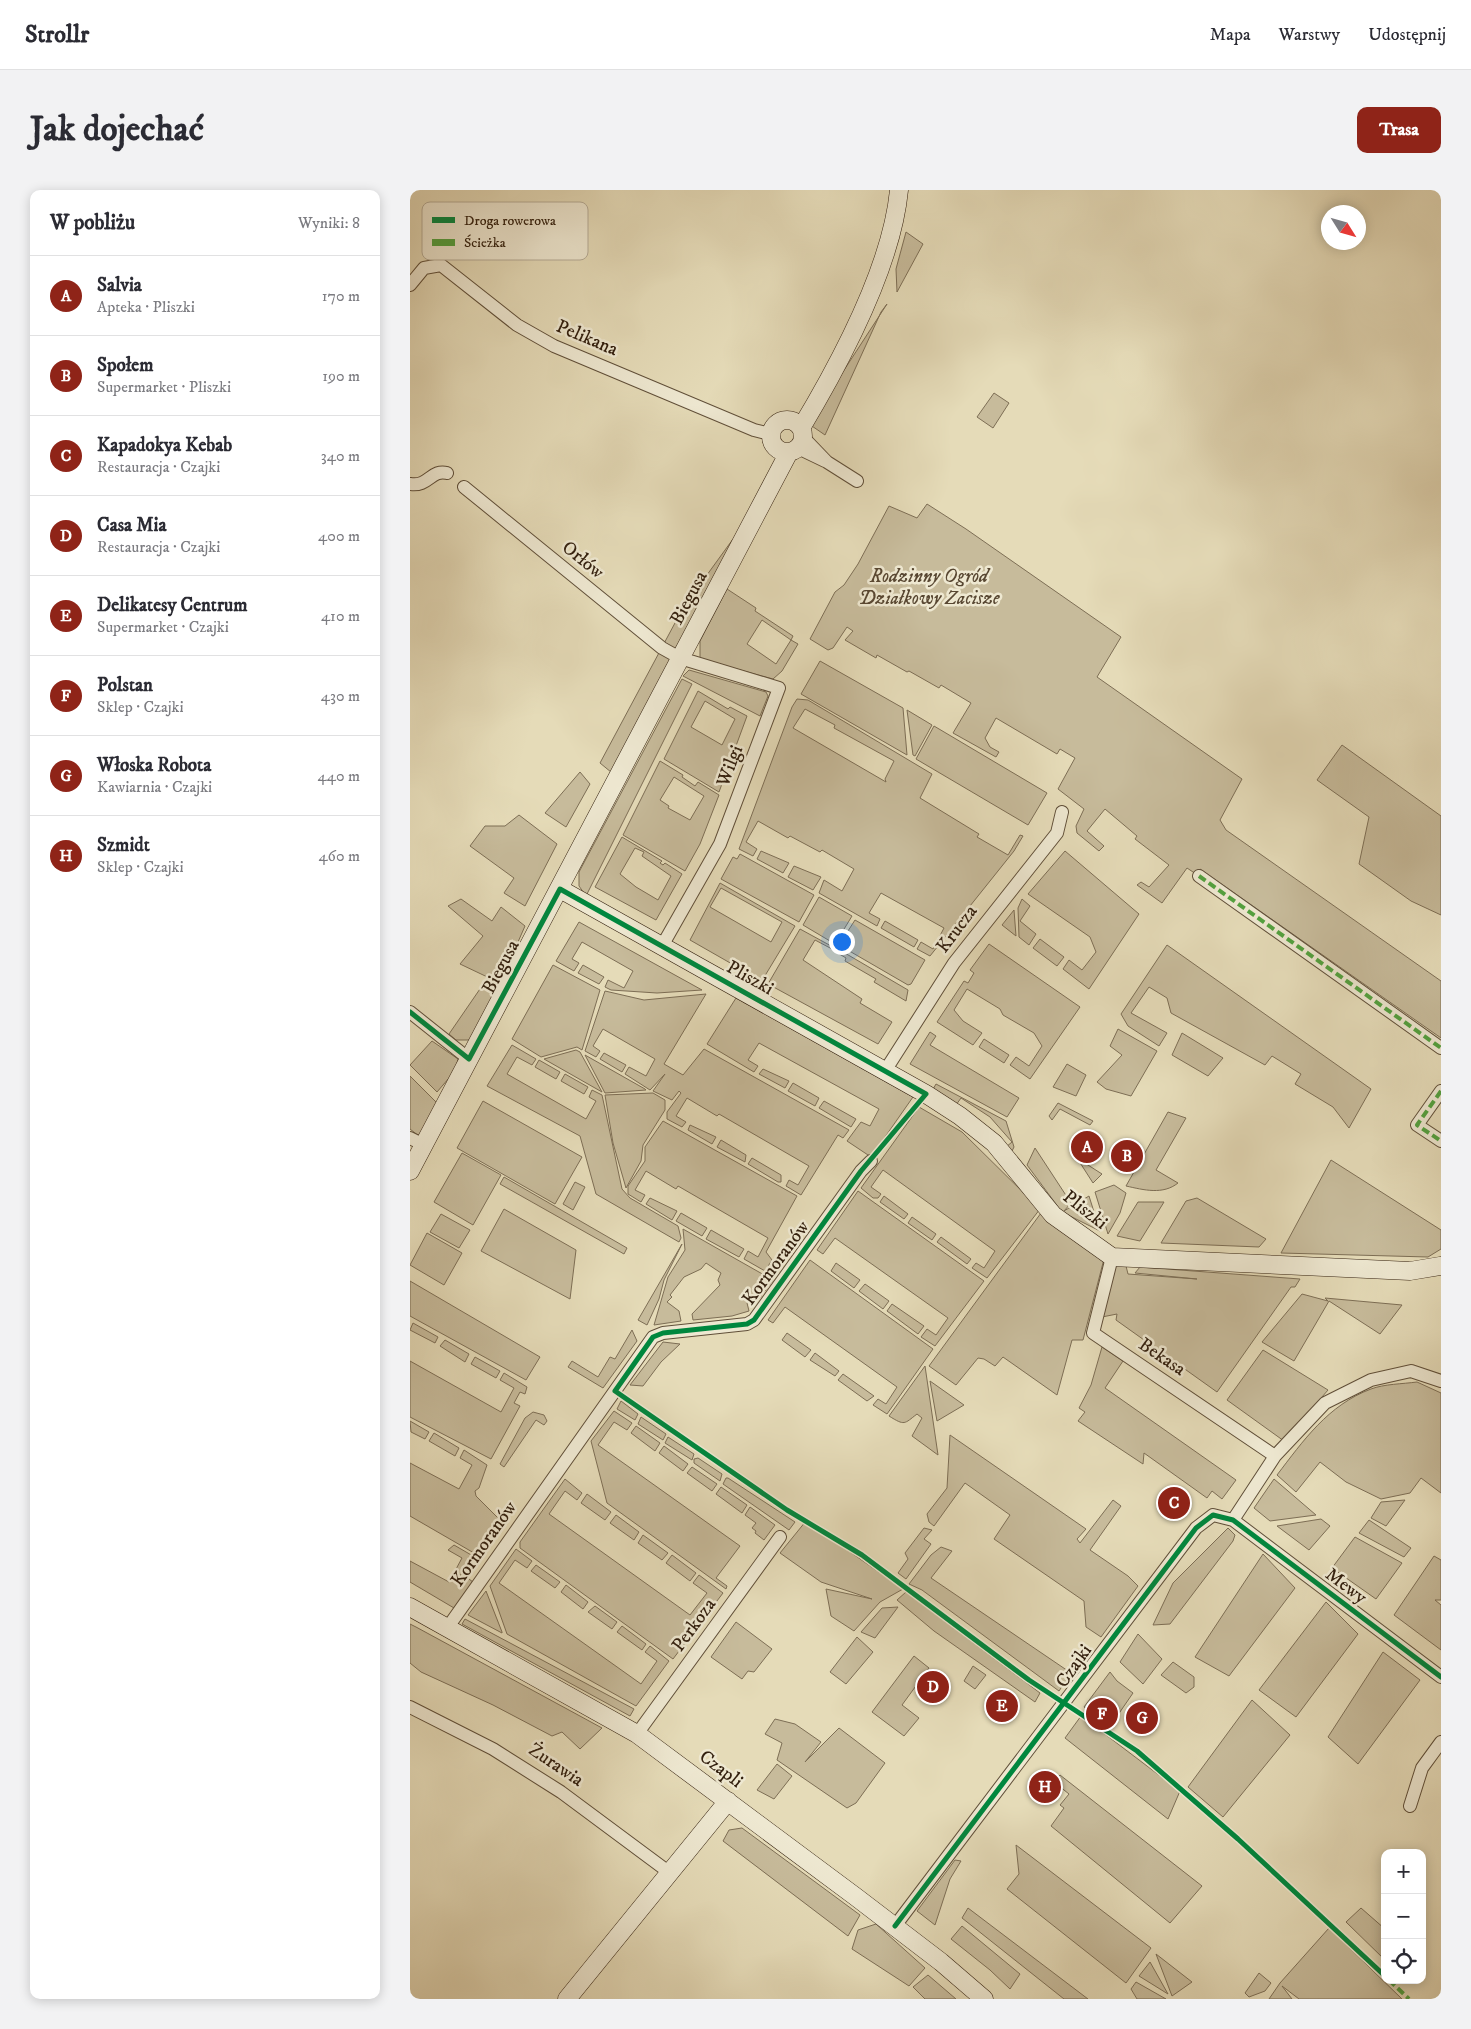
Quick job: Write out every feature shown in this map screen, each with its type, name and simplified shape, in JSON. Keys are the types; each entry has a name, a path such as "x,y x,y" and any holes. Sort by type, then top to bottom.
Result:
{"street":[{"name":"Biegusa","path":"410,1171 417,1141 469,1059 766,495 782,468 789,438 828,378 856,324 889,246 899,190"},
{"name":"Pelikana","path":"410,285 424,268 441,265 517,325 554,346 754,430 789,438 857,481"},
{"path":"410,484 422,484 437,473 447,473"},
{"name":"Orłów","path":"464,487 662,648 680,658"},
{"name":"Wilgi","path":"662,946 720,844 779,688 680,658"},
{"name":"Krucza","path":"884,1071 954,963 1057,833 1062,812"},
{"path":"1199,876 1441,1048"},
{"name":"Pliszki","path":"560,889 884,1071 960,1116 994,1143 1053,1216 1112,1257 1410,1271 1441,1266 1441,1273"},
{"path":"410,1012 469,1059"},
{"path":"1441,1091 1417,1125 1441,1141"},
{"name":"Kormoranów","path":"448,1627 653,1337 664,1333 747,1324 754,1320 861,1171 872,1161"},
{"name":"Bekasa","path":"1112,1257 1093,1333 1275,1456"},
{"path":"1233,1520 1275,1456 1325,1403 1371,1380 1411,1371 1441,1381"},
{"name":"Czajki","path":"895,1926 1196,1528 1213,1515 1233,1520"},
{"name":"Mewy","path":"1233,1520 1441,1677"},
{"name":"Perkoza","path":"637,1734 780,1537"},
{"name":"Czapli","path":"410,1607 637,1734 895,1926 984,1999"},
{"name":"Żurawia","path":"410,1708 494,1749 561,1792 670,1873"},
{"path":"1410,1806 1422,1768 1441,1742"},
{"path":"567,1999 728,1801"}],"green space":[{"path":"906,232 923,244 897,292 896,269"},
{"path":"879,316 825,435 809,424"},
{"path":"994,393 1009,403 993,428 977,417"},
{"name":"Rodzinny Ogród Działkowy Zacisze","path":"927,504 1121,637 1097,677 1242,779 1220,820 1226,830 1441,981 1441,1038 1200,869 1196,874 1187,868 1162,903 1137,885 1141,882 1149,887 1169,865 1135,839 1137,836 1105,809 1087,831 1104,846 1099,851 1077,833 1076,826 1084,809 1058,789 1075,758 1060,749 1057,754 996,718 985,738 990,747 999,752 996,757 953,733 971,703 941,685 939,688 877,655 876,658 845,640 853,631 847,627 833,648 828,650 810,639 835,592 844,585 858,564 889,506 917,518"},
{"path":"733,539 742,543 617,777 600,763 683,608"},
{"path":"727,589 756,608 755,611 793,636 791,640 798,644 782,671 773,679 700,659 700,641","holes":["762,620 791,640 776,664 747,644"]},
{"path":"820,661 903,708 907,755 801,694"},
{"path":"689,670 766,692 768,696 760,716 683,676"},
{"path":"682,679 692,684 586,896 579,886 579,872"},
{"path":"698,691 728,709 730,707 747,716 719,792 664,759","holes":["705,701 735,719 722,745 691,727"]},
{"path":"797,699 808,700 932,774 920,798 979,834 977,837 1008,855 1020,835 1023,836 1014,851 930,956 917,949 921,942 933,949 944,928 881,893 869,913 880,919 877,926 819,893 824,880 842,891 854,869 822,850 820,852 790,836 788,838 758,821 746,842 757,849 753,856 739,849 792,707","holes":["805,709 835,725 834,728 894,761 885,779 886,782 793,728"]},
{"path":"907,710 932,725 915,756 913,755"},
{"path":"934,726 1047,793 1028,825 916,759"},
{"path":"1342,745 1441,816 1441,915 1411,901 1359,864 1369,817 1317,780"},
{"path":"660,761 683,775 682,777 695,786 698,782 719,795 700,844 685,871 623,835","holes":["674,777 704,796 690,820 668,808 669,806 660,800"]},
{"path":"580,772 590,784 566,827 545,813"},
{"path":"519,815 557,844 525,906 504,893 514,878 470,846 485,826 505,826"},
{"path":"622,837 662,861 660,863 663,865 665,863 682,874 656,920 595,887","holes":["635,848 644,852 642,856 671,876 658,900 636,887 620,874"]},
{"path":"761,851 789,863 783,873 757,859"},
{"path":"1065,851 1139,914 1089,989 1063,969 1069,960 1082,970 1096,952 1090,937 1028,894"},
{"path":"740,854 814,895 799,922 721,879 733,857 737,859"},
{"path":"794,866 821,877 813,890 788,877"},
{"path":"720,883 795,926 763,979 760,980 690,940","holes":["721,888 782,922 771,942 710,907"]},
{"path":"819,897 852,916 835,944 803,925"},
{"path":"461,899 492,921 501,907 525,926 500,983 460,964 483,936 448,906"},
{"path":"1022,899 1030,906 1020,921 1036,934 1029,945 1019,937 1018,908"},
{"path":"1014,910 1016,936 1002,925"},
{"path":"855,920 925,960 911,984 908,985 839,945"},
{"path":"885,921 918,940 914,947 881,928"},
{"path":"579,922 702,990 657,993 611,990 605,987 608,980 624,988 633,971 582,942 572,959 579,963 574,971 556,961"},
{"path":"800,929 833,947 832,949 815,940 803,960 862,999 860,1003 892,1022 878,1044 768,984"},
{"path":"1040,939 1064,957 1057,966 1033,948"},
{"path":"989,944 1080,1007 1030,1079 1010,1065 1016,1057 1029,1066 1042,1046 1034,1033 1003,1015 1000,1009 967,989 954,1010 963,1021 982,1033 973,1045 937,1022 964,981 968,983 974,973 970,970"},
{"path":"1167,945 1371,1089 1349,1128 1333,1107 1295,1084 1301,1074 1272,1056 1265,1065 1171,1013 1167,998 1149,987 1131,1013 1167,1033 1159,1046 1128,1026 1121,1014"},
{"path":"838,949 908,990 906,1001 874,982 876,979 845,961 846,958 836,952"},
{"path":"553,965 600,990 582,1050 577,1047 541,1057 512,1039"},
{"path":"583,965 604,977 599,984 578,973"},
{"path":"482,986 495,992 470,1040 456,1040 449,1034"},
{"path":"605,991 644,1000 706,994 664,1064 683,1075 704,1049 849,1130 843,1138 838,1135 801,1195 786,1186 789,1180 798,1185 809,1166 719,1114 717,1116 687,1098 676,1116 686,1122 682,1127 667,1119 667,1112 681,1093 679,1091 672,1100 653,1091 665,1074 650,1090 625,1074 629,1067 646,1076 655,1059 603,1029 593,1046 600,1051 596,1057 585,1051"},
{"path":"736,998 913,1097 871,1157 847,1141 861,1122 870,1126 879,1109 759,1043 748,1060 758,1066 754,1072 707,1044"},
{"path":"1118,1029 1157,1051 1131,1096 1106,1089 1097,1082 1122,1055 1110,1046"},
{"path":"930,1032 936,1036 930,1045 1019,1098 1007,1117 910,1064"},
{"path":"1182,1033 1223,1058 1208,1076 1172,1055"},
{"path":"984,1039 1009,1055 1004,1063 979,1047"},
{"path":"432,1041 458,1059 455,1071 437,1092 410,1065"},
{"path":"512,1045 536,1059 532,1065 517,1057 507,1074 586,1119 596,1101 589,1097 592,1090 602,1095 622,1189 630,1198 678,1226 681,1238 679,1242 596,1194 580,1136 487,1086"},
{"path":"576,1050 580,1052 602,1092 544,1059"},
{"path":"604,1053 626,1065 622,1072 600,1059"},
{"path":"585,1055 645,1089 646,1090 605,1093"},
{"path":"539,1060 560,1072 556,1079 535,1067"},
{"path":"1067,1064 1086,1075 1076,1096 1053,1087"},
{"path":"763,1069 789,1081 785,1088 759,1074"},
{"path":"565,1074 588,1087 584,1094 561,1081"},
{"path":"410,1076 437,1103 420,1137 410,1129"},
{"path":"793,1083 819,1098 815,1106 788,1091"},
{"path":"936,1084 1006,1121 1014,1147 1012,1151 1006,1147 1012,1142 990,1117 961,1098 956,1105 932,1091"},
{"path":"653,1093 665,1100 665,1110 643,1145 641,1161 626,1188 613,1143 605,1095"},
{"path":"483,1101 582,1157 555,1204 457,1148"},
{"path":"824,1101 856,1119 851,1127 819,1108"},
{"path":"1058,1103 1093,1121 1090,1125 1060,1109 1052,1120 1049,1116"},
{"path":"919,1107 962,1132 1040,1209 987,1278 972,1268 976,1263 984,1268 995,1251 883,1170 871,1187 881,1194 878,1198 873,1198 861,1188"},
{"path":"1168,1112 1186,1118 1156,1170 1178,1183 1172,1187 1160,1190 1146,1190 1126,1186"},
{"path":"663,1121 797,1196 766,1252 772,1260 765,1271 744,1259 748,1251 758,1257 768,1238 678,1186 676,1189 646,1171 635,1190 645,1195 641,1202 628,1194 628,1186 645,1161 645,1147"},
{"path":"690,1125 716,1137 712,1144 688,1130"},
{"path":"721,1140 746,1155 745,1162 717,1147"},
{"path":"1035,1148 1071,1203 1064,1211 1089,1196 1100,1231 1062,1212 1027,1165"},
{"path":"462,1153 501,1175 473,1225 434,1202"},
{"path":"752,1158 781,1175 781,1182 748,1164"},
{"path":"1077,1158 1102,1174 1093,1183"},
{"path":"1331,1160 1441,1230 1441,1249 1428,1257 1281,1253"},
{"path":"504,1177 627,1248 624,1254 500,1184"},
{"path":"575,1182 585,1187 573,1210 563,1204"},
{"path":"1114,1185 1126,1193 1120,1213 1108,1234 1095,1192"},
{"path":"858,1191 984,1281 935,1346 921,1337 927,1329 936,1335 948,1318 835,1238 823,1254 817,1250"},
{"path":"884,1196 908,1214 904,1219 880,1202"},
{"path":"650,1198 677,1211 672,1220 646,1204"},
{"path":"1197,1198 1266,1239 1259,1247 1161,1243 1186,1201"},
{"path":"1138,1202 1164,1202 1140,1241 1117,1236"},
{"path":"504,1209 576,1250 570,1299 481,1251"},
{"path":"681,1213 707,1228 702,1236 676,1221"},
{"path":"1041,1213 1104,1259 1083,1340 1072,1340 1057,1395 1003,1357 995,1366 984,1359 978,1358 956,1385 929,1366"},
{"path":"441,1214 470,1230 459,1248 430,1232"},
{"path":"912,1217 936,1234 932,1240 908,1223"},
{"path":"683,1229 773,1280 759,1299 753,1299 747,1303 749,1311 732,1316 693,1320 692,1314 720,1285 718,1280 721,1273 706,1263 701,1269 684,1277 670,1295 672,1297 667,1302 679,1311 681,1321 654,1325 668,1277 685,1250"},
{"path":"711,1230 744,1249 739,1257 706,1239"},
{"path":"427,1233 462,1253 444,1285 410,1265"},
{"path":"941,1237 971,1259 967,1264 937,1242"},
{"path":"682,1244 664,1280 659,1299 647,1325 638,1320"},
{"path":"810,1260 933,1349 887,1414 873,1405 878,1399 886,1404 897,1387 785,1307 773,1323 768,1320"},
{"path":"836,1263 860,1280 854,1288 831,1271"},
{"path":"1111,1263 1126,1266 1128,1274 1197,1279 1135,1273 1140,1267 1300,1279 1295,1287 1291,1287 1217,1392 1116,1320 1117,1314 1097,1318"},
{"path":"410,1281 540,1357 526,1380 410,1316"},
{"path":"865,1284 889,1301 883,1309 859,1291"},
{"path":"1302,1294 1328,1301 1325,1298 1402,1305 1380,1334 1329,1301 1294,1361 1262,1342"},
{"path":"892,1304 924,1326 918,1334 887,1311"},
{"path":"413,1323 438,1337 435,1343 410,1330"},
{"path":"632,1330 637,1341 603,1388 568,1367 572,1361 598,1377 610,1357 615,1359"},
{"path":"787,1333 811,1350 805,1357 782,1340"},
{"path":"445,1340 469,1354 465,1362 440,1346"},
{"path":"663,1342 680,1344 661,1362 643,1386 630,1385"},
{"path":"1102,1347 1123,1361 1105,1388 1236,1480 1222,1499 1212,1491 1207,1498 1144,1453 1143,1464 1078,1421 1085,1412 1079,1408 1091,1385"},
{"path":"1263,1350 1328,1390 1284,1441 1227,1400"},
{"path":"815,1353 839,1371 835,1376 810,1360"},
{"path":"475,1357 500,1371 496,1378 471,1364"},
{"path":"410,1361 501,1412 514,1388 500,1380 504,1373 527,1387 525,1394 520,1392 514,1403 520,1406 491,1459 410,1417"},
{"path":"925,1366 938,1455 912,1436 922,1418 917,1414 904,1422 889,1416"},
{"path":"843,1374 874,1396 867,1401 838,1380"},
{"path":"930,1381 964,1405 937,1421"},
{"path":"1417,1382 1441,1393 1441,1493 1421,1478 1410,1493 1381,1499 1346,1482 1320,1462 1296,1492 1277,1475 1307,1437 1329,1414 1342,1404 1376,1387"},
{"path":"621,1401 638,1414 635,1420 617,1409"},
{"path":"614,1411 632,1423 627,1430 614,1422 598,1445 740,1546 716,1578 727,1586 726,1589 607,1503 591,1441"},
{"path":"533,1412 544,1415 547,1421 544,1425 536,1420 504,1467 500,1464 525,1418"},
{"path":"641,1417 666,1434 663,1440 638,1424"},
{"path":"410,1421 429,1432 425,1439 411,1432"},
{"path":"636,1426 660,1443 655,1451 631,1433"},
{"path":"434,1433 459,1448 455,1456 429,1441"},
{"path":"950,1435 1086,1529 1077,1539 1080,1543 1113,1500 1121,1506 1090,1550 1128,1576 1138,1586 1101,1637 1086,1627 1084,1601 994,1539 1010,1515 965,1483 934,1526 929,1522 927,1514 947,1488"},
{"path":"668,1437 694,1454 692,1460 665,1443"},
{"path":"664,1446 688,1464 683,1471 659,1453"},
{"path":"464,1450 487,1465 479,1488 475,1491 476,1496 499,1519 474,1553 410,1516 410,1463 459,1489 472,1465 460,1458"},
{"path":"698,1458 722,1474 720,1481 694,1463 694,1459"},
{"path":"692,1467 717,1484 712,1491 687,1473"},
{"path":"726,1478 795,1522 789,1530 723,1484"},
{"path":"565,1479 582,1493 577,1500 565,1491 549,1514 690,1615 707,1593 693,1583 699,1575 723,1593 673,1659 520,1548 520,1542"},
{"path":"1274,1479 1316,1515 1270,1521 1254,1508"},
{"path":"721,1487 747,1505 742,1513 716,1494"},
{"path":"587,1494 611,1512 605,1520 581,1503"},
{"path":"1405,1500 1386,1526 1371,1518 1381,1502"},
{"path":"750,1507 775,1525 764,1540 752,1528 756,1523 745,1515"},
{"path":"616,1515 639,1532 634,1540 610,1523"},
{"path":"1321,1519 1330,1526 1309,1550 1277,1526"},
{"path":"1369,1520 1411,1548 1404,1557 1359,1533"},
{"path":"806,1521 903,1589 880,1602 854,1631 831,1616 826,1589 872,1599 821,1582 780,1553"},
{"path":"924,1528 932,1530 924,1539 931,1544 906,1579 898,1573 908,1559 905,1553"},
{"path":"1228,1528 1235,1535 1233,1541 1170,1624 1153,1625 1173,1583"},
{"path":"643,1535 668,1553 662,1560 638,1543"},
{"path":"1355,1537 1402,1563 1376,1599 1332,1568"},
{"path":"454,1545 473,1556 458,1579 461,1581 465,1576 473,1582 454,1608 410,1582 410,1561 449,1582 462,1558 448,1550"},
{"path":"941,1547 952,1551 931,1578 1071,1673 1059,1691 922,1590 909,1584 931,1555"},
{"path":"516,1549 532,1561 527,1568 515,1560 499,1583 641,1684 657,1661 645,1652 650,1646 669,1661 636,1706 507,1634 490,1586"},
{"path":"1263,1554 1295,1588 1229,1676 1195,1657"},
{"path":"672,1555 696,1573 690,1581 666,1563"},
{"path":"1434,1556 1441,1560 1441,1600 1435,1600 1441,1605 1441,1650 1394,1615"},
{"path":"536,1565 560,1582 555,1588 531,1571"},
{"path":"566,1585 588,1602 583,1609 561,1592"},
{"path":"486,1591 502,1632 502,1633 468,1615"},
{"path":"906,1592 1040,1693 1035,1702 934,1631 897,1600"},
{"path":"1326,1602 1358,1634 1296,1717 1259,1690"},
{"path":"595,1606 617,1622 612,1629 588,1612"},
{"path":"898,1607 875,1638 861,1632 882,1608"},
{"path":"465,1619 634,1709 630,1716 462,1624"},
{"path":"736,1622 772,1649 754,1672 748,1671 742,1679 711,1657"},
{"path":"410,1624 602,1728 580,1749 562,1732 552,1736 493,1705 421,1672 410,1663"},
{"path":"622,1626 646,1644 642,1650 617,1632"},
{"path":"1138,1634 1162,1659 1143,1684 1120,1662"},
{"path":"857,1637 873,1652 846,1684 830,1672"},
{"path":"1383,1652 1420,1680 1358,1764 1328,1737"},
{"path":"914,1656 929,1668 902,1705 919,1718 904,1736 872,1712"},
{"path":"1173,1662 1194,1677 1194,1687 1186,1693 1161,1675"},
{"path":"973,1666 986,1675 975,1689 964,1681"},
{"path":"1110,1672 1117,1681 1133,1693 1111,1725 1084,1707"},
{"path":"1252,1700 1290,1735 1223,1817 1188,1787"},
{"path":"1081,1716 1180,1791 1168,1819 1065,1738"},
{"path":"775,1719 795,1724 821,1742 805,1762 839,1728 885,1763 856,1803 847,1808 777,1760 782,1743 765,1734"},
{"path":"777,1764 792,1776 774,1799 757,1790"},
{"path":"1060,1775 1202,1886 1170,1923 1051,1826 1064,1808 1060,1805 1069,1794 1054,1782"},
{"path":"742,1828 860,1915 848,1936 723,1841 729,1830"},
{"path":"1016,1845 1151,1948 1126,1983 1007,1889 1019,1874"},
{"path":"955,1860 961,1861 950,1879 935,1925 917,1911"},
{"path":"968,1908 1088,1999 1064,1999 962,1918"},
{"path":"1361,1908 1381,1926 1381,1956 1346,1922"},
{"path":"876,1924 925,1968 909,1986 852,1949 858,1930"},
{"path":"962,1926 1020,1974 1010,1989 990,1970 951,1939"},
{"path":"1329,1928 1381,1979 1381,1984 1387,1984 1402,1999 1299,1999 1282,1986 1292,1999 1269,1999 1280,1983"},
{"path":"1156,1954 1192,1982 1172,1996"},
{"path":"1150,1962 1168,1994 1139,1976"},
{"path":"1259,1973 1271,1983 1265,1991 1249,1997 1245,1993"},
{"path":"928,1975 956,1999 925,1999 913,1987"},
{"path":"1136,1982 1166,1999 1137,1999 1131,1989"}],"marked path":[{"path":"1199,876 1441,1048"},
{"path":"1441,1091 1417,1125 1441,1141"},
{"path":"1393,1984 1409,1999"}],"cycle path":[{"path":"410,1012 469,1059 560,889 926,1094 861,1171 754,1320 747,1324 663,1333 653,1337 615,1391 787,1510 862,1555 1029,1680 1137,1751 1238,1839 1381,1972"},
{"path":"895,1926 1196,1528 1213,1515 1233,1520 1441,1677"}],"place":[{"name":"Salvia","path":"1087,1147"},
{"name":"Społem","path":"1127,1156"},
{"name":"Kapadokya Kebab","path":"1174,1503"},
{"name":"Casa Mia","path":"933,1687"},
{"name":"Delikatesy Centrum","path":"1002,1706"},
{"name":"Polstan","path":"1102,1714"},
{"name":"Włoska Robota","path":"1142,1718"},
{"name":"Szmidt","path":"1045,1787"}]}
